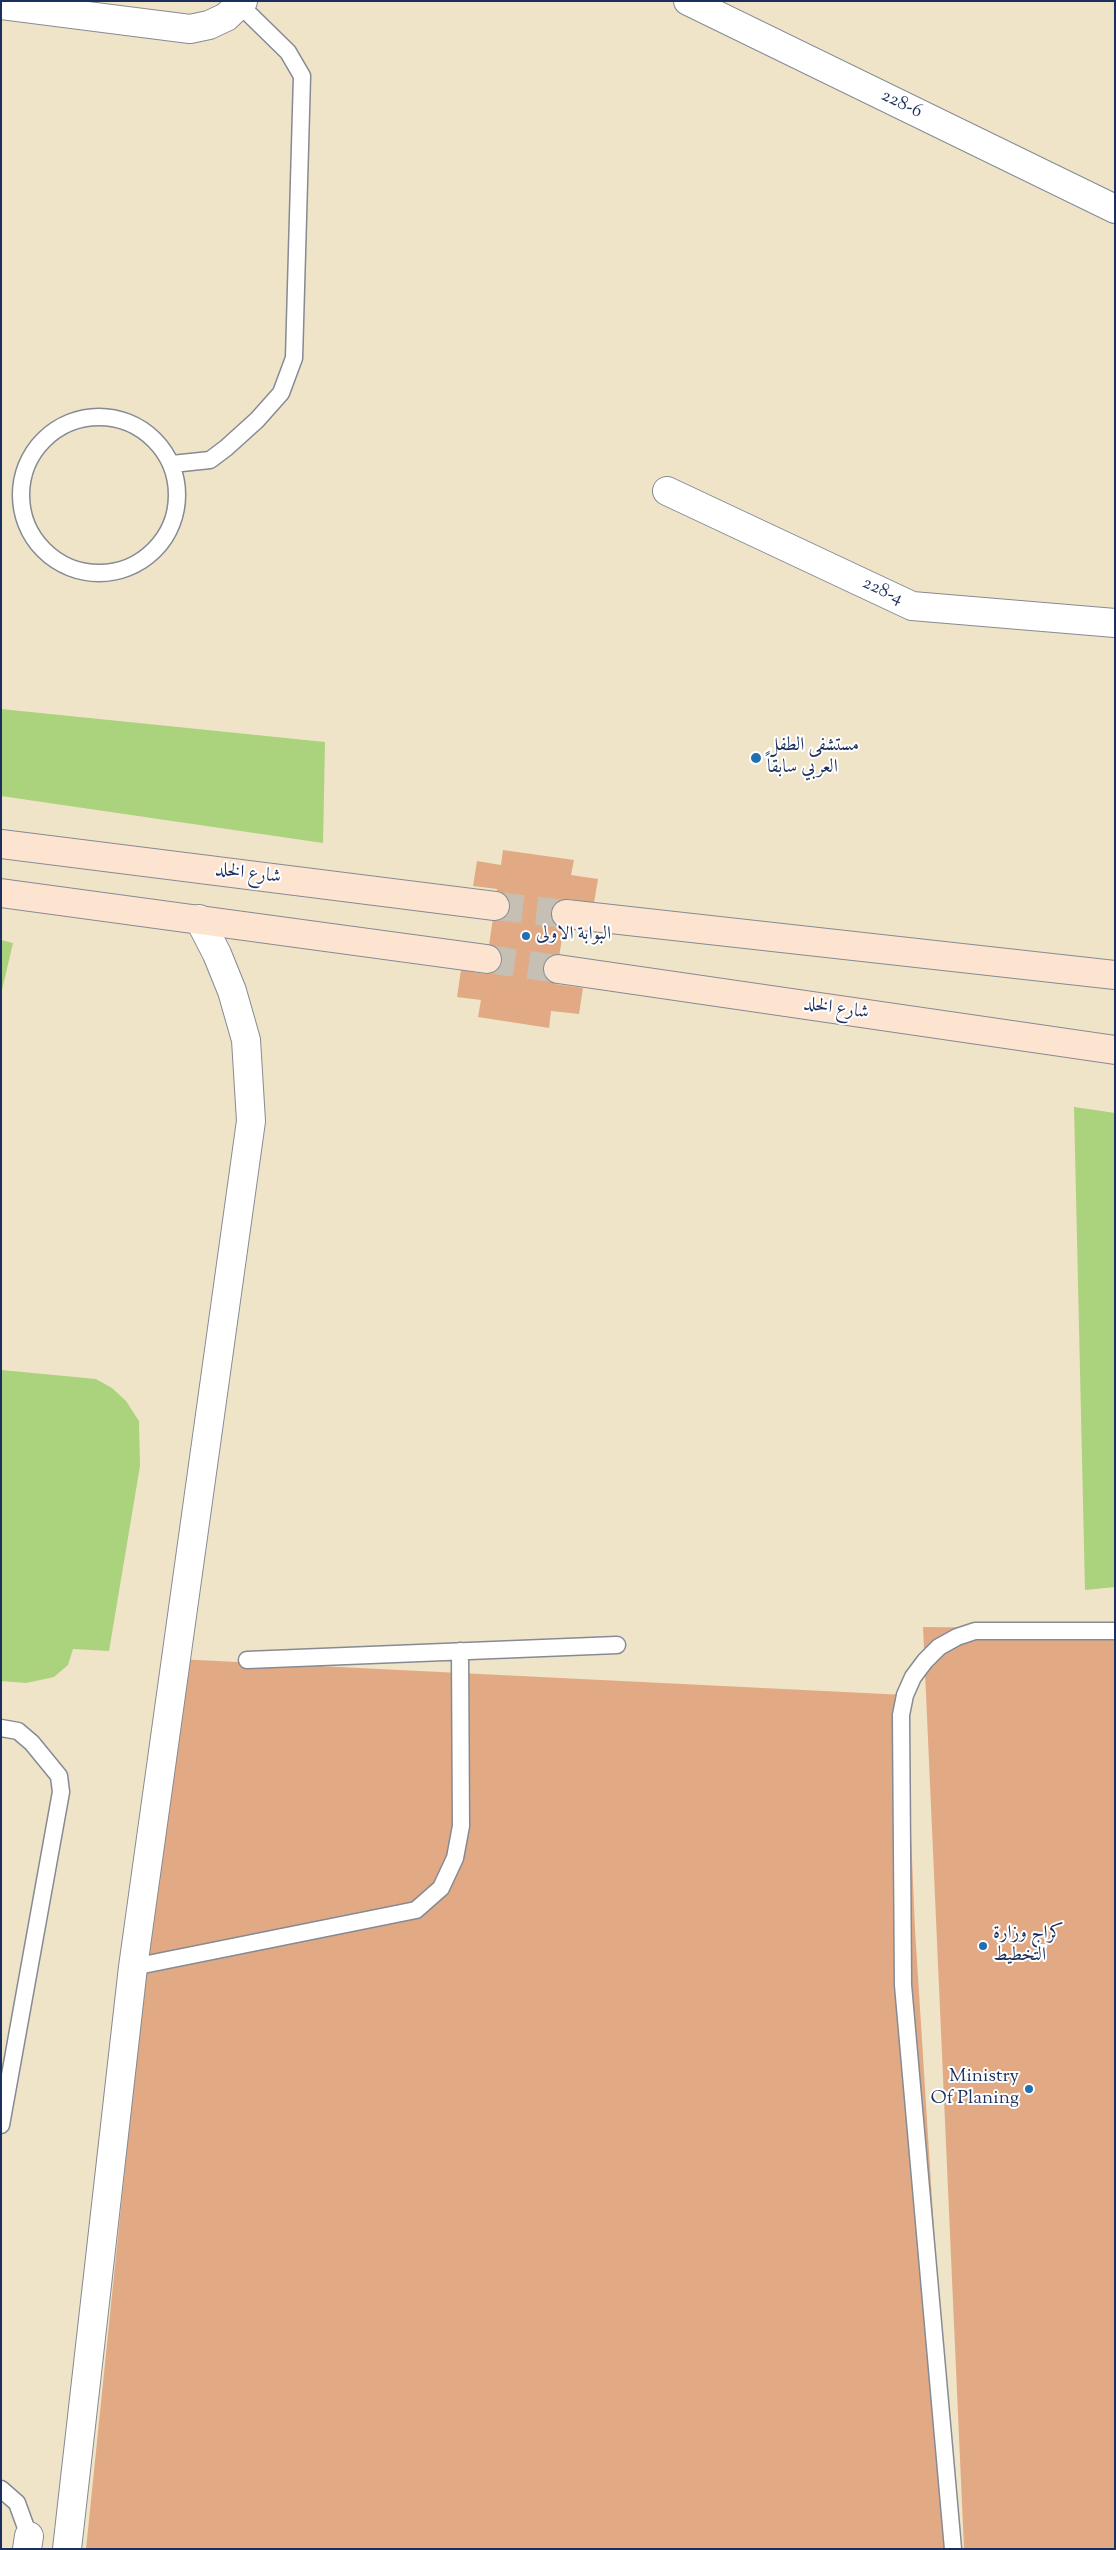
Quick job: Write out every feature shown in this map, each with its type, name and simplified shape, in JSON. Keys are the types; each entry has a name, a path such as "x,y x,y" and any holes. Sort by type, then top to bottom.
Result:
{"main road":[{"name":"شارع الخلد","path":"1,844 495,906"},
{"path":"1,893 487,959"},
{"path":"566,914 1115,976"},
{"name":"شارع الخلد","path":"558,969 1115,1050"}],"street":[{"name":"228-6","path":"688,1 1115,209"},
{"path":"1,5 190,30 209,25 226,17 242,3"},
{"name":"228-4","path":"667,491 912,606 1115,623"},
{"path":"67,2549 133,1967 251,1121 246,1040 232,991 217,954 199,919"}],"lane":[{"path":"172,464 210,460 226,448 258,420 281,393 294,358 302,76 288,52 242,3"},
{"path":"86,417 113,417 137,426 158,442 172,464 177,489 175,515 168,531 164,539 146,558 124,570 98,574 72,570 50,557 32,538 23,514 20,488 26,463 41,441 62,425 86,417"},
{"path":"953,2549 903,1984 901,1715 904,1695 924,1661 939,1647 956,1637 975,1631 1115,1631"},
{"path":"247,1660 616,1645"},
{"path":"133,1967 416,1910 441,1888 455,1858 461,1826 460,1651"},
{"path":"1,1728 18,1732 32,1743 58,1776 61,1792 1,2125"},
{"path":"1,2489 17,2503 28,2542"}],"green space":[{"path":"1,709 325,742 323,843 1,796"},
{"path":"1,940 13,943 1,994"},
{"path":"1074,1107 1115,1113 1115,1587 1085,1590"},
{"path":"1,1370 96,1379 112,1388 126,1401 139,1421 140,1466 109,1651 73,1649 68,1665 54,1677 26,1683 1,1681"}],"building":[{"path":"503,850 574,860 571,875 598,879 594,903 568,899 555,984 583,988 579,1014 551,1011 549,1028 478,1017 481,1000 457,997 461,970 485,974 497,889 473,886 477,861 501,865"},
{"name":"Ministry Of Planing","path":"923,1627 1115,1629 1115,2549 964,2549"},
{"path":"177,1659 905,1695 915,1929 954,2549 86,2549"}],"tunnel":[{"path":"495,906 566,914"},
{"path":"487,959 558,969"}],"place":[{"name":"مستشفى الطفل العربي سابقاً","path":"756,758"},
{"name":"البوابة الاولى","path":"526,936"},
{"name":"كراج وزارة التخطيط","path":"983,1946"},
{"name":"Ministry Of Planing","path":"1029,2089"}]}
